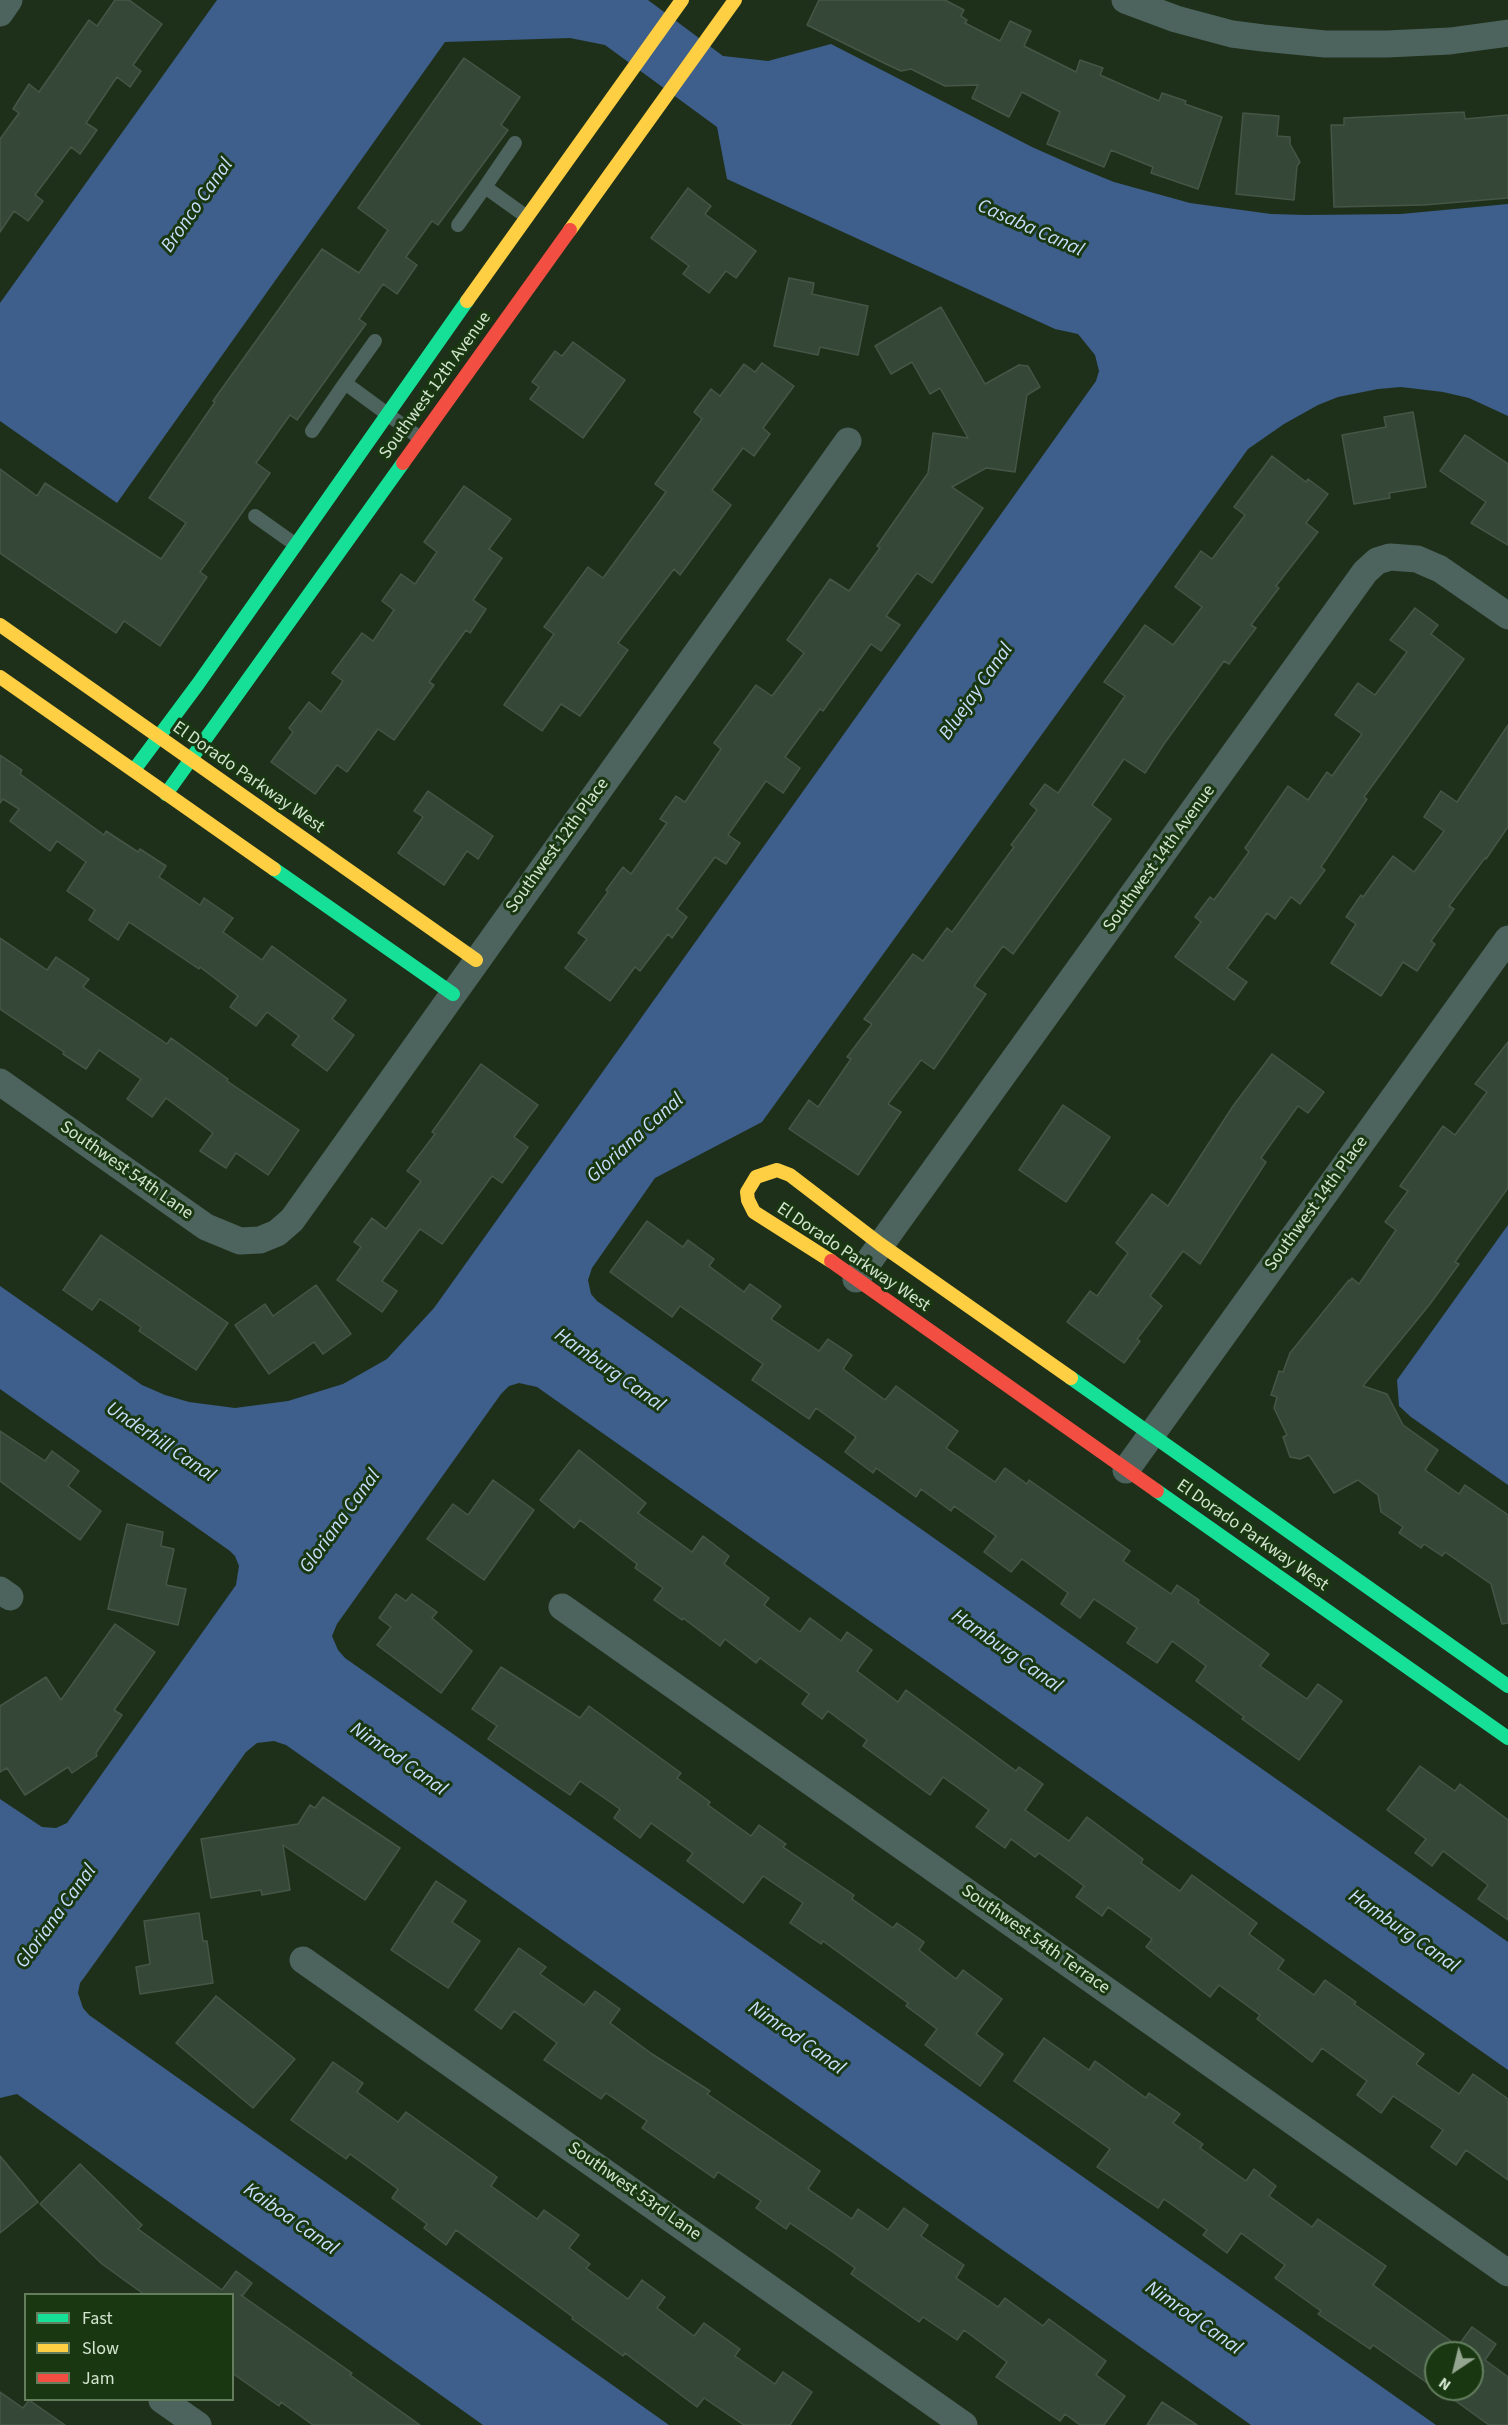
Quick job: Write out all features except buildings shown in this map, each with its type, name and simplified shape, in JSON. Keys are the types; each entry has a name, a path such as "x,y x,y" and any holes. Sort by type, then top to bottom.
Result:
{"street":[{"path":"0,13 9,0"},
{"name":"Southwest 12th Avenue","path":"134,770 198,684 682,0"},
{"name":"Southwest 12th Avenue","path":"166,794 735,0"},
{"path":"1125,0 1176,19 1232,34 1325,44 1450,41 1508,33"},
{"name":"Southwest 12th Place","path":"260,1240 277,1233 292,1220 848,441"},
{"name":"Southwest 14th Avenue","path":"856,1279 1365,572 1377,561 1390,557 1417,559 1440,569 1508,616"},
{"name":"El Dorado Parkway West","path":"0,625 476,960"},
{"path":"0,677 453,994"},
{"name":"Southwest 14th Place","path":"1126,1470 1508,939"},
{"name":"Southwest 54th Lane","path":"0,1082 206,1227 240,1241 260,1240"},
{"name":"El Dorado Parkway West","path":"1508,1686 880,1244 790,1175 777,1170 770,1171 756,1177 751,1184 747,1192 748,1200 759,1216 856,1279 1508,1738"},
{"name":"Southwest 54th Terrace","path":"562,1607 1508,2272"},
{"name":"Southwest 53rd Lane","path":"303,1960 964,2425"},
{"path":"163,2401 198,2425"}],"lane":[{"path":"458,225 515,143"},
{"path":"484,187 527,217"},
{"path":"312,430 375,341"},
{"path":"345,383 420,438"},
{"path":"255,516 296,545"}],"water":[{"path":"217,0 648,0 723,56 768,61 831,44 1032,147 1077,167 1114,182 1190,203 1271,214 1307,215 1401,214 1508,204 1508,416 1469,398 1443,392 1401,387 1378,389 1338,397 1318,405 1284,424 1248,449 762,1122 655,1178 592,1268 588,1280 591,1294 597,1301 1508,1942 1508,2070 537,1387 519,1383 509,1386 501,1394 337,1624 332,1636 338,1650 345,1658 1436,2425 1251,2425 286,1745 274,1741 257,1743 246,1752 80,1983 78,1993 83,2008 89,2015 669,2425 483,2425 17,2094 0,2098 0,1799 42,1827 56,1828 67,1823 236,1585 239,1566 230,1551 0,1389 0,1286 142,1385 189,1402 235,1408 288,1401 343,1384 387,1359 434,1308 1096,381 1099,371 1095,355 1078,334 1055,329 727,179 717,127 605,45 570,38 445,42 117,503 0,421 0,303"},
{"path":"1508,1225 1508,1485 1411,1417 1399,1406 1397,1380"}],"traffic: fast":[{"path":"134,770 198,684 467,301"},
{"path":"166,794 403,463"},
{"path":"274,869 453,994"},
{"path":"1071,1378 1508,1686"},
{"path":"1157,1491 1508,1738"}],"traffic: slow":[{"path":"467,301 682,0"},
{"path":"570,230 735,0"},
{"path":"0,625 476,960"},
{"path":"0,677 274,869"},
{"path":"831,1261 754,1212 747,1192 756,1177 777,1170 790,1175 880,1244 1071,1378"}],"traffic: jam":[{"path":"403,463 570,230"},
{"path":"831,1261 1157,1491"}],"water label":[{"name":"Bronco Canal","path":"198,206"},
{"name":"Casaba Canal","path":"1030,229"},
{"name":"Bluejay Canal","path":"977,692"},
{"name":"Gloriana Canal","path":"636,1139"},
{"name":"Hamburg Canal","path":"609,1371"},
{"name":"Underhill Canal","path":"160,1443"},
{"name":"Gloriana Canal","path":"341,1522"},
{"name":"Hamburg Canal","path":"1006,1652"},
{"name":"Nimrod Canal","path":"398,1760"},
{"name":"Gloriana Canal","path":"57,1917"},
{"name":"Hamburg Canal","path":"1403,1932"},
{"name":"Nimrod Canal","path":"796,2039"},
{"name":"Kaiboa Canal","path":"290,2220"},
{"name":"Nimrod Canal","path":"1193,2319"}]}
